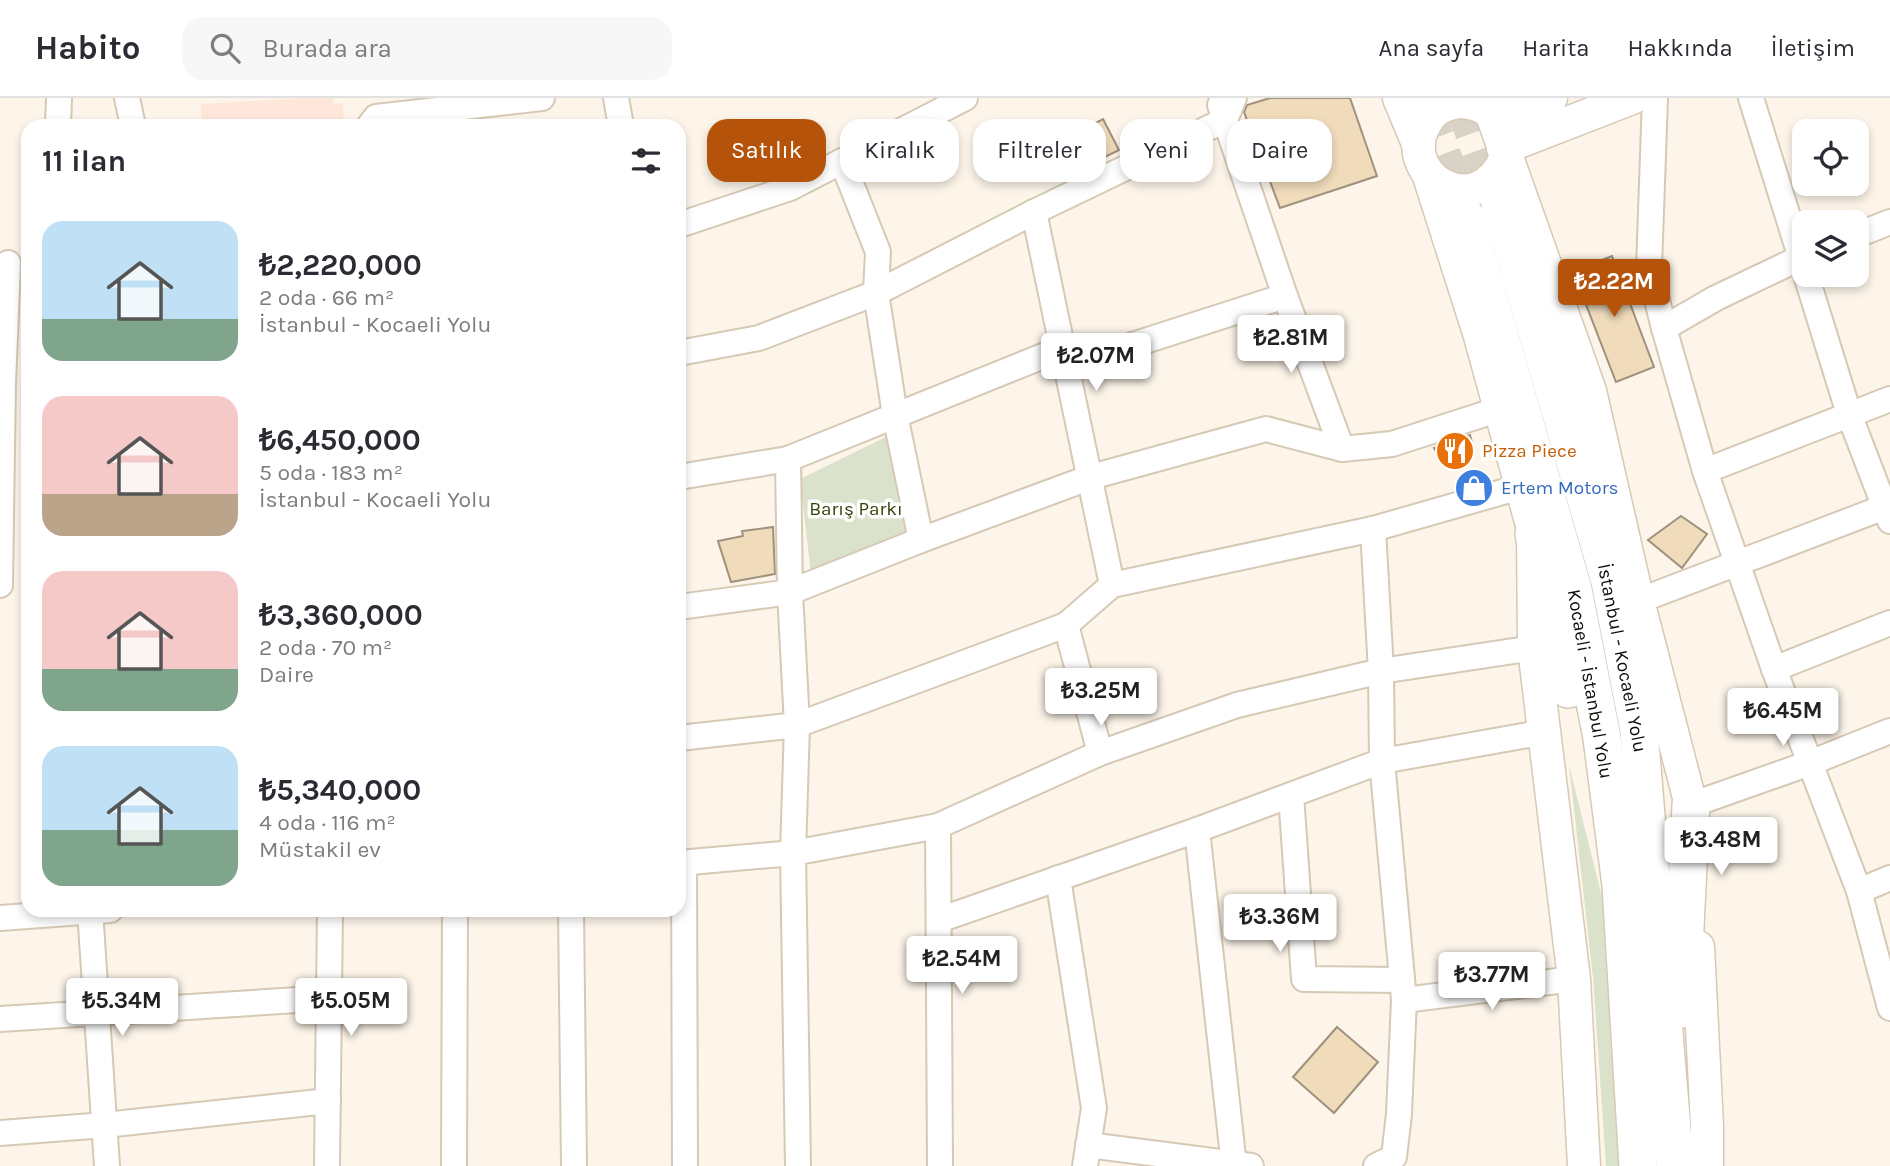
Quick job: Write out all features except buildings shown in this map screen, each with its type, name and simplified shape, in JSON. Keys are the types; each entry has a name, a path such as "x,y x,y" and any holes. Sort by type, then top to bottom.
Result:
{"highway":[{"name":"İstanbul - Kocaeli Yolu","path":"1510,201 1610,581 1639,731 1675,1158"},
{"name":"Kocaeli - İstanbul Yolu","path":"1465,216 1573,589 1602,738 1621,885 1638,1166"},
{"path":"1533,529 1627,960"},
{"path":"1675,1158 1691,805"}],"main road":[{"path":"1516,109 1500,170 1491,181 1479,188 1465,191 1438,183 1423,160 1421,132 1427,119 1450,103 1465,102 1516,109 1632,98"},
{"path":"1414,100 1423,160 1480,337 1533,529 1534,648 1574,979 1584,1166"},
{"path":"1516,109 1505,153 1510,201 1590,391 1638,601 1691,805 1707,1113 1707,1166"},
{"path":"1510,201 1529,155 1516,109"}],"street":[{"path":"58,119 59,98"},
{"path":"127,98 132,119"},
{"path":"374,119 468,116 542,98"},
{"path":"616,98 620,119"},
{"path":"904,119 920,108 965,98"},
{"path":"1655,98 1649,268 1664,328 1705,471 1774,669 1859,891 1890,1009"},
{"path":"1751,98 1792,226"},
{"path":"686,352 759,338 876,293 1034,212 1225,105 1285,296 1342,449"},
{"path":"686,223 790,188 840,162"},
{"path":"850,182 878,252 876,293 895,415 921,540"},
{"path":"1034,212 1112,585"},
{"path":"1869,230 1890,222"},
{"path":"0,585 2,384 12,263"},
{"path":"1664,328 1716,298 1792,269"},
{"path":"1638,601 1888,511 1849,414 1811,287"},
{"path":"686,476 788,459 895,415 1065,357 1285,296"},
{"path":"1705,471 1890,398"},
{"path":"686,606 790,592 1091,477 1266,429 1342,449 1392,444 1500,409"},
{"path":"788,459 790,592 797,725 793,853 798,1166"},
{"path":"686,737 797,725 1066,625 1112,585 1373,529 1520,488"},
{"path":"1373,529 1381,671 1382,761 1403,990 1399,1115 1394,1157 1376,1166"},
{"path":"1774,669 1890,623"},
{"path":"1066,625 1100,753"},
{"path":"686,863 793,853 938,825 1100,753 1237,705 1381,671 1534,648"},
{"path":"1691,805 1810,763 1890,731"},
{"path":"939,920 1196,830 1382,761 1545,732"},
{"path":"1291,795 1304,978 1403,990 1574,979"},
{"path":"938,825 940,1166"},
{"path":"1058,878 1094,1108 1087,1156 1239,1165 1196,830"},
{"path":"1859,891 1890,877"},
{"path":"0,918 21,916"},
{"path":"97,917 97,1012 107,1166"},
{"path":"327,1166 331,917"},
{"path":"454,1166 455,917"},
{"path":"571,917 574,1166"},
{"path":"683,917 685,1166"},
{"path":"0,1019 329,998"},
{"path":"0,1133 104,1125 328,1101"}],"shaded area":[{"path":"333,98 334,104 343,103 344,119 202,119 201,104"}],"green space":[{"name":"Barış Parkı","path":"894,433 914,543 812,583 800,479"},
{"path":"1569,765 1619,965 1629,1166 1606,1166 1593,977"}],"tunnel":[{"path":"1461,98 1500,205"},
{"path":"1423,103 1465,216"}],"place":[{"name":"Pizza Piece","path":"1455,451"},
{"name":"Ertem Motors","path":"1474,488"}]}
